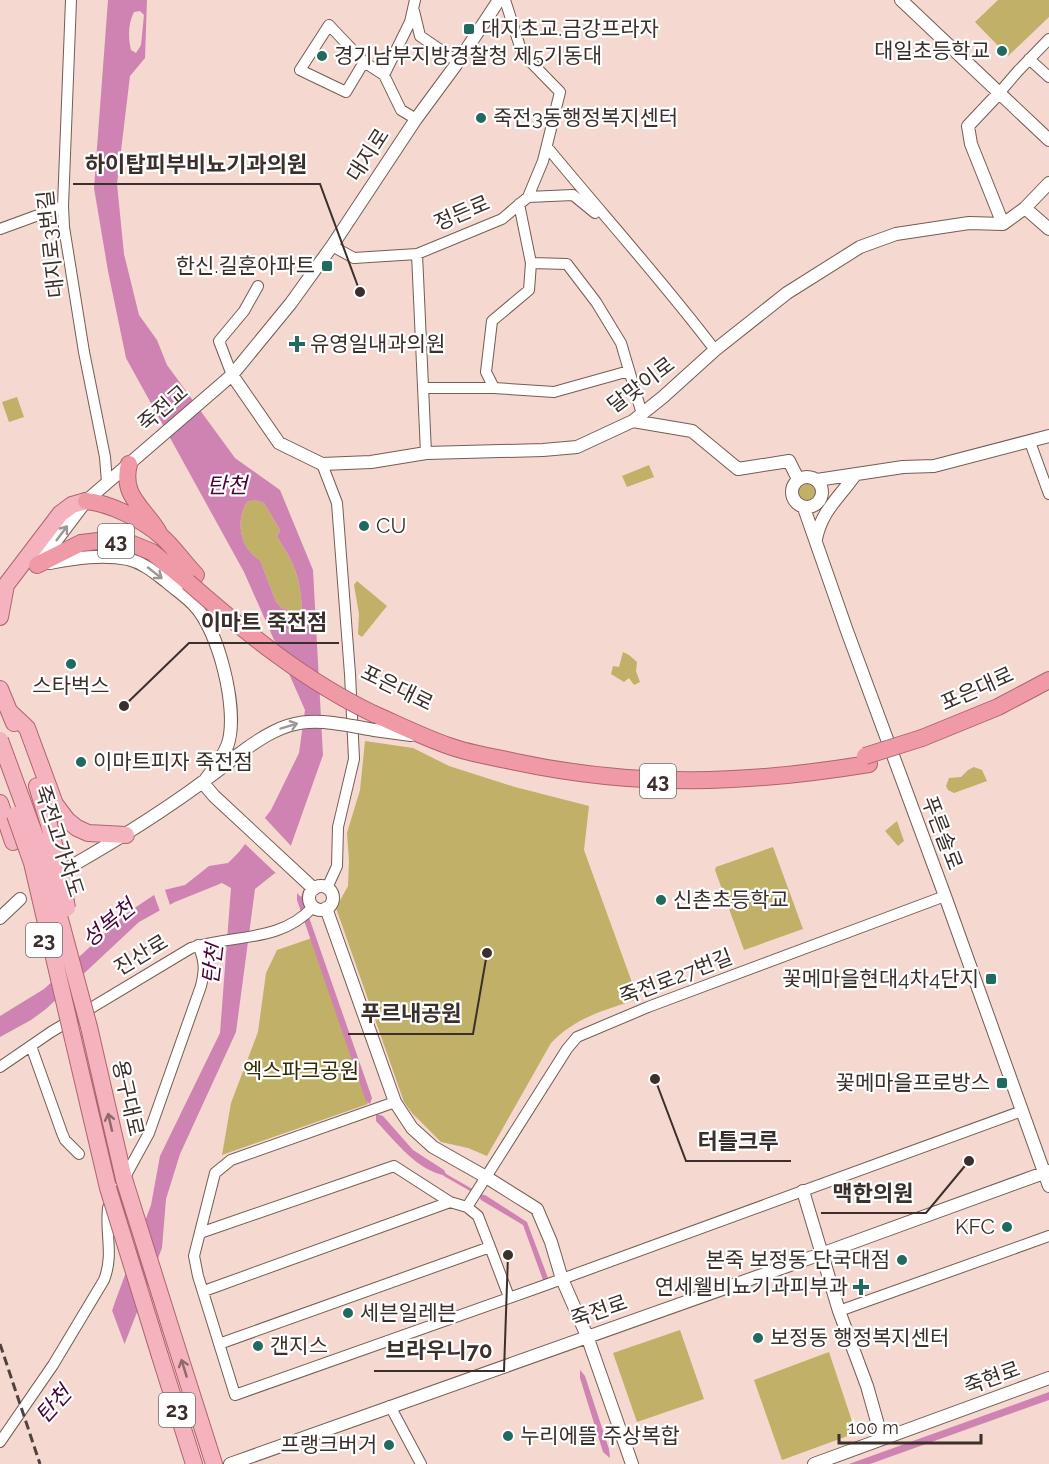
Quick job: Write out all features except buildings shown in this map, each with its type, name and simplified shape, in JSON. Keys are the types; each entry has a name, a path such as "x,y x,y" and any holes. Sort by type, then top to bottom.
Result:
{"highway":[{"path":"130,463 126,476 127,489 161,536"},
{"name":"포은대로","path":"86,501 102,502 161,536 192,578"},
{"name":"포은대로","path":"38,565 81,543 107,540 130,543 152,552 192,578 285,649 332,680 375,716 450,747 554,770 617,779 678,782 758,778 867,760"},
{"name":"포은대로","path":"924,742 1049,680"},
{"name":"포은대로","path":"924,742 1008,713 1049,692"},
{"name":"포은대로","path":"375,716 450,737 554,761 617,769 678,772 758,769 867,760"},
{"name":"43","path":"867,760 924,742"}],"main road":[{"name":"43","path":"2,586 60,514 72,505 86,501"},
{"name":"포은대로","path":"2,586 38,565"},
{"path":"0,617 2,586"},
{"path":"0,674 5,701 27,728 55,804 67,820 88,833 126,835"},
{"name":"23","path":"5,701 37,786 59,863 89,1027"},
{"name":"죽전고가차도","path":"0,740 44,860 89,1027"},
{"name":"죽전고가차도","path":"0,772 32,862 73,1039"},
{"name":"23","path":"0,803 73,1039"},
{"name":"용구대로","path":"89,1027 123,1179 214,1464"},
{"name":"용구대로","path":"73,1039 108,1188 194,1464"}],"street":[{"name":"대지로3번길","path":"71,0 64,226 84,352 105,457 107,482"},
{"name":"대지로","path":"221,384 232,375 291,303 499,0"},
{"path":"506,0 522,52 560,92 543,160 528,197 573,195 612,226"},
{"path":"902,0 1049,140"},
{"path":"414,4 420,36 458,62"},
{"path":"384,75 410,22 414,4"},
{"path":"364,62 346,92 300,70 329,25 364,62 384,75 401,110 416,119"},
{"path":"1049,39 968,126 971,144 1003,224 1025,208 1049,183"},
{"path":"1029,59 1049,77"},
{"path":"546,147 673,295 715,350"},
{"name":"정든로","path":"332,246 354,258 417,254 502,219 528,197"},
{"path":"494,388 486,372 492,321 529,290 531,263 519,204"},
{"path":"0,229 63,206"},
{"path":"1025,208 1049,230"},
{"name":"달맞이로","path":"232,375 279,443 322,464 371,462 426,453 577,447 637,418 715,350 788,293 860,247 896,234 969,223 1003,224"},
{"path":"417,254 426,453"},
{"path":"531,263 567,264 596,302 621,343 629,371 637,418 692,431 738,469 789,461 798,479"},
{"path":"232,375 219,341 244,311 258,286"},
{"path":"423,388 494,388 554,392 629,371"},
{"name":"죽전교","path":"130,463 221,384"},
{"path":"817,480 903,467 933,466 1030,442 1049,435"},
{"path":"1030,442 1049,494"},
{"path":"38,565 86,501 130,463"},
{"path":"203,783 214,796 316,886 333,898 331,905 321,910 310,911 309,899 316,886 338,866 338,827 354,759 337,503 322,464"},
{"path":"815,541 819,524 831,502 855,475"},
{"path":"811,477 821,485 822,496 814,506 804,508 798,505 792,495 792,489 798,479 811,477"},
{"name":"푸른솔로","path":"804,508 1022,1111 1047,1172 1049,1186"},
{"path":"38,565 103,556 129,559 145,565 196,606 208,624 221,658 231,730 229,744 203,783"},
{"path":"68,868 126,835 203,783 239,754 273,731 294,723 333,723 375,716"},
{"name":"죽전로27번길","path":"468,1205 567,1049 577,1037 648,1007 945,896"},
{"path":"0,918 20,900"},
{"path":"326,908 395,1102 412,1128 433,1147 537,1209 551,1242 562,1279 587,1336 632,1464"},
{"name":"진산로","path":"0,1067 195,946 271,932 295,924 310,911"},
{"path":"0,1442 53,1365 104,1280 110,1265 108,1208 149,1133 201,986 205,962 195,946"},
{"path":"31,1046 65,1140 79,1154"},
{"path":"395,1102 231,1161 215,1173 194,1256 198,1276 235,1395 562,1279 1022,1111"},
{"path":"200,1233 394,1166 450,1202 468,1205 478,1216 509,1297"},
{"name":"죽전로","path":"230,1464 1047,1172"},
{"path":"803,1191 839,1311 867,1386 882,1439"},
{"path":"204,1291 450,1202"},
{"path":"839,1311 1049,1236"},
{"path":"219,1344 490,1246"},
{"name":"죽현로","path":"814,1464 1049,1378"},
{"path":"390,1406 421,1464"}],"green space":[{"path":"998,0 1049,0 1049,17 1008,56 975,22"},
{"path":"17,397 24,417 9,422 2,402"},
{"path":"649,465 654,477 627,487 622,476"},
{"path":"807,483 813,486 816,492 813,498 807,501 801,498 798,492 801,486"},
{"path":"255,500 264,503 280,530 277,537 295,571 300,588 302,609 294,612 282,608 276,602 260,560 253,555 244,542 241,526 243,509 247,502"},
{"path":"357,581 387,606 362,637 358,634 359,614 354,585"},
{"path":"623,652 637,662 636,671 640,682 634,685 629,678 624,682 611,674 613,666 619,667"},
{"path":"365,741 413,748 449,766 515,787 589,806 584,850 638,999 581,1021 551,1043 487,1156 468,1148 441,1142 404,1102 336,908 348,886 347,833 360,790"},
{"path":"974,767 982,770 987,781 954,793 948,790 946,786 949,778 961,777"},
{"path":"897,821 904,841 898,846 885,831"},
{"path":"773,847 803,929 744,950 715,870 716,867"},
{"name":"엑스파크공원","path":"312,938 368,1104 222,1155 231,1103 258,1032 266,973 277,950"},
{"path":"680,1330 704,1399 637,1422 613,1353"},
{"path":"829,1352 856,1433 782,1460 754,1380"}],"water":[{"name":"탄천","path":"108,0 147,0 145,58 130,76 117,184 124,254 139,315 157,340 167,365 235,458 280,490 313,570 323,755 289,851 309,876 303,900 372,1098 370,1104 366,1101 297,900 297,883 275,873 255,889 236,1032 180,1154 166,1199 162,1248 107,1389 84,1394 151,1205 160,1156 220,1033 231,888 222,883 175,902 139,922 46,1009 0,1037 0,1016 44,989 127,913 160,891 185,885 209,866 228,863 239,852 271,810 299,753 305,710 244,572 126,358 94,188","holes":["140,11 144,15 141,45 136,53 131,50 129,31 134,12","255,500 264,503 280,530 277,537 295,571 300,588 302,609 294,612 282,608 276,602 260,560 253,555 244,542 241,526 243,509 247,502"]},
{"path":"376,1114 383,1116 413,1150 444,1170 447,1176 436,1173 417,1162 376,1121"},
{"path":"478,1194 485,1195 527,1222 548,1278 547,1282 543,1280 523,1225 481,1200"},
{"path":"580,1370 585,1376 610,1458 603,1452 580,1378"},
{"path":"1049,1392 1049,1400 870,1464 849,1464"}],"pier":[{"path":"263,816 293,848 292,850 310,872 301,897 294,890 294,885 283,880 243,842"},
{"path":"164,887 171,908 161,914 153,892"},
{"path":"110,1305 126,1348 109,1391 50,1464 15,1464 81,1393"}],"waterway":[{"path":"445,1175 473,1191"}],"railway":[{"path":"0,1344 40,1464"}],"place":[{"name":"대지초교.금강프라자","path":"469,29"},
{"name":"대일초등학교","path":"1002,51"},
{"name":"경기남부지방경찰청 제5기동대","path":"322,56"},
{"name":"죽전3동행정복지센터","path":"481,118"},
{"name":"한신.길훈아파트","path":"327,266"},
{"name":"하이탑피부비뇨기과의원","path":"360,292"},
{"name":"유영일내과의원","path":"297,344"},
{"name":"CU","path":"364,526"},
{"name":"스타벅스","path":"71,664"},
{"name":"이마트 죽전점","path":"124,706"},
{"name":"이마트피자 죽전점","path":"81,762"},
{"name":"신촌초등학교","path":"661,900"},
{"name":"푸르내공원","path":"487,953"},
{"name":"꽃메마을현대4차4단지","path":"991,979"},
{"name":"터틀크루","path":"655,1079"},
{"name":"꽃메마을프로방스","path":"1002,1083"},
{"name":"맥한의원","path":"969,1161"},
{"name":"KFC","path":"1007,1227"},
{"name":"브라우니70","path":"508,1255"},
{"name":"본죽 보정동 단국대점","path":"902,1260"},
{"name":"연세웰비뇨기과피부과","path":"861,1287"},
{"name":"세븐일레븐","path":"348,1313"},
{"name":"보정동 행정복지센터","path":"758,1338"},
{"name":"갠지스","path":"258,1346"},
{"name":"누리에뜰 주상복합","path":"508,1436"},
{"name":"프랭크버거","path":"389,1445"}],"water label":[{"name":"성복천","path":"108,923"}]}
